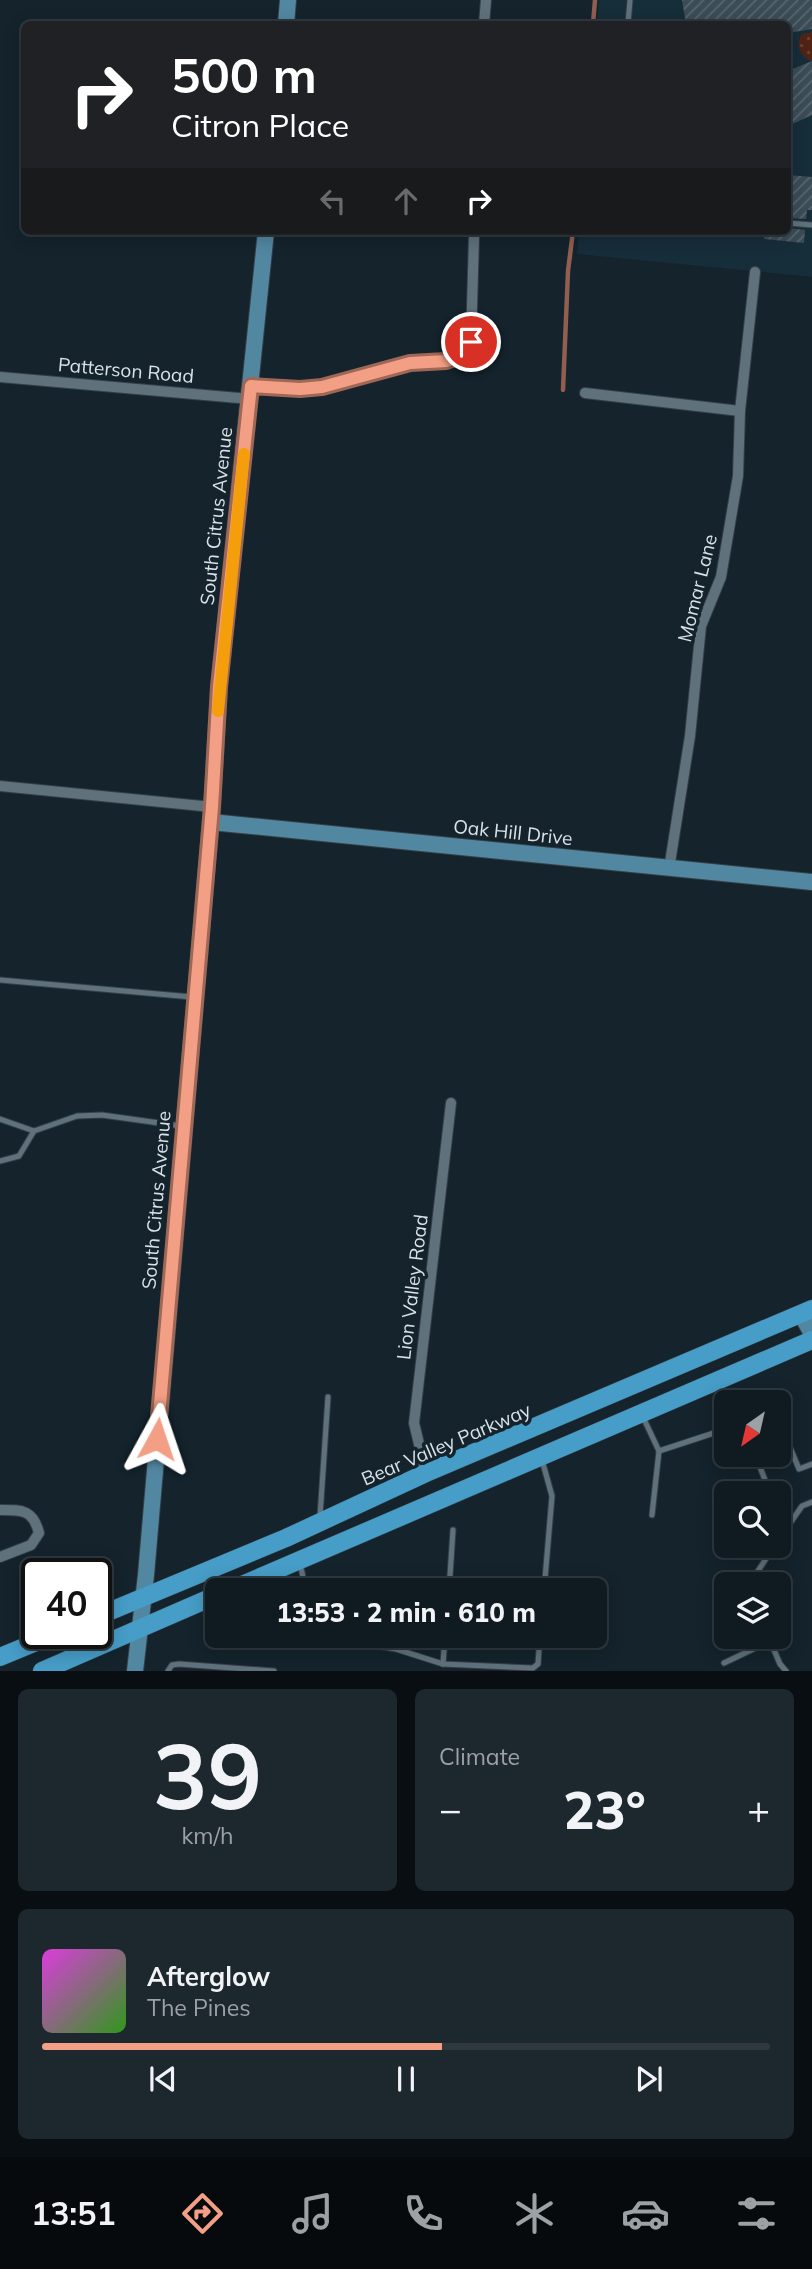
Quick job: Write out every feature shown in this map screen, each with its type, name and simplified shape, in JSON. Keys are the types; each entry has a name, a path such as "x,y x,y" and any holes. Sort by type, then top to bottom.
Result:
{"main road":[{"name":"Bear Valley Parkway","path":"112,1610 807,1311"},
{"path":"258,1578 812,1340"},
{"path":"42,1671 205,1600"},
{"path":"0,1657 21,1648"}],"street":[{"path":"286,21 288,0"},
{"path":"484,21 486,0"},
{"name":"South Citrus Avenue","path":"135,1671 144,1597 212,814 219,687 266,235"},
{"name":"Patterson Road","path":"0,377 250,392 322,387 410,363 446,361 463,355 471,342 474,237"},
{"name":"Momar Lane","path":"669,869 690,736 701,626 722,577 738,476 740,411 755,272"},
{"path":"585,393 740,411"},
{"path":"0,786 212,814"},
{"name":"Oak Hill Drive","path":"212,814 669,869 812,882"},
{"name":"Lion Valley Road","path":"426,1473 414,1423 451,1103"},
{"path":"807,1311 812,1334"},
{"path":"0,1510 24,1510 36,1521 39,1533 31,1545 0,1557"}],"lane":[{"path":"628,21 631,0"},
{"path":"791,223 812,225"},
{"path":"0,980 195,997"},
{"path":"0,1161 19,1156 34,1131 78,1115 102,1115 184,1126"},
{"path":"0,1119 34,1131"},
{"path":"319,1523 328,1397"},
{"path":"641,1414 659,1451 652,1515"},
{"path":"659,1451 714,1433"},
{"path":"791,1450 799,1469 812,1464"},
{"path":"541,1457 552,1496 545,1578"},
{"path":"791,1521 802,1506 812,1502"},
{"path":"450,1578 453,1530"},
{"path":"300,1560 303,1578"},
{"path":"390,1648 443,1664 533,1668 538,1664 539,1648"},
{"path":"443,1664 444,1648"},
{"path":"724,1664 751,1649"},
{"path":"773,1649 786,1671"},
{"path":"168,1671 173,1665 180,1664 274,1671"}],"shaded area":[{"path":"599,0 812,0 812,277 577,254 579,235 791,235 791,21 597,21"},
{"path":"812,32 811,61 801,53 799,46 802,34"}],"building":[{"path":"682,0 812,0 812,29 791,32 791,21 686,21"},
{"path":"812,61 812,115 791,125 791,70"},
{"path":"791,175 812,177 812,210 807,210 806,219 791,218"},
{"path":"791,228 805,230 804,243 764,239 764,235 791,235"}],"waterway":[{"path":"593,21 595,0"},
{"path":"563,390 568,271 572,235"}],"slow traffic":[{"path":"218,711 244,454"}],"route":[{"path":"157,1439 212,807 219,687 251,386 300,389 322,387 410,363 446,361 463,355 471,342"}]}
